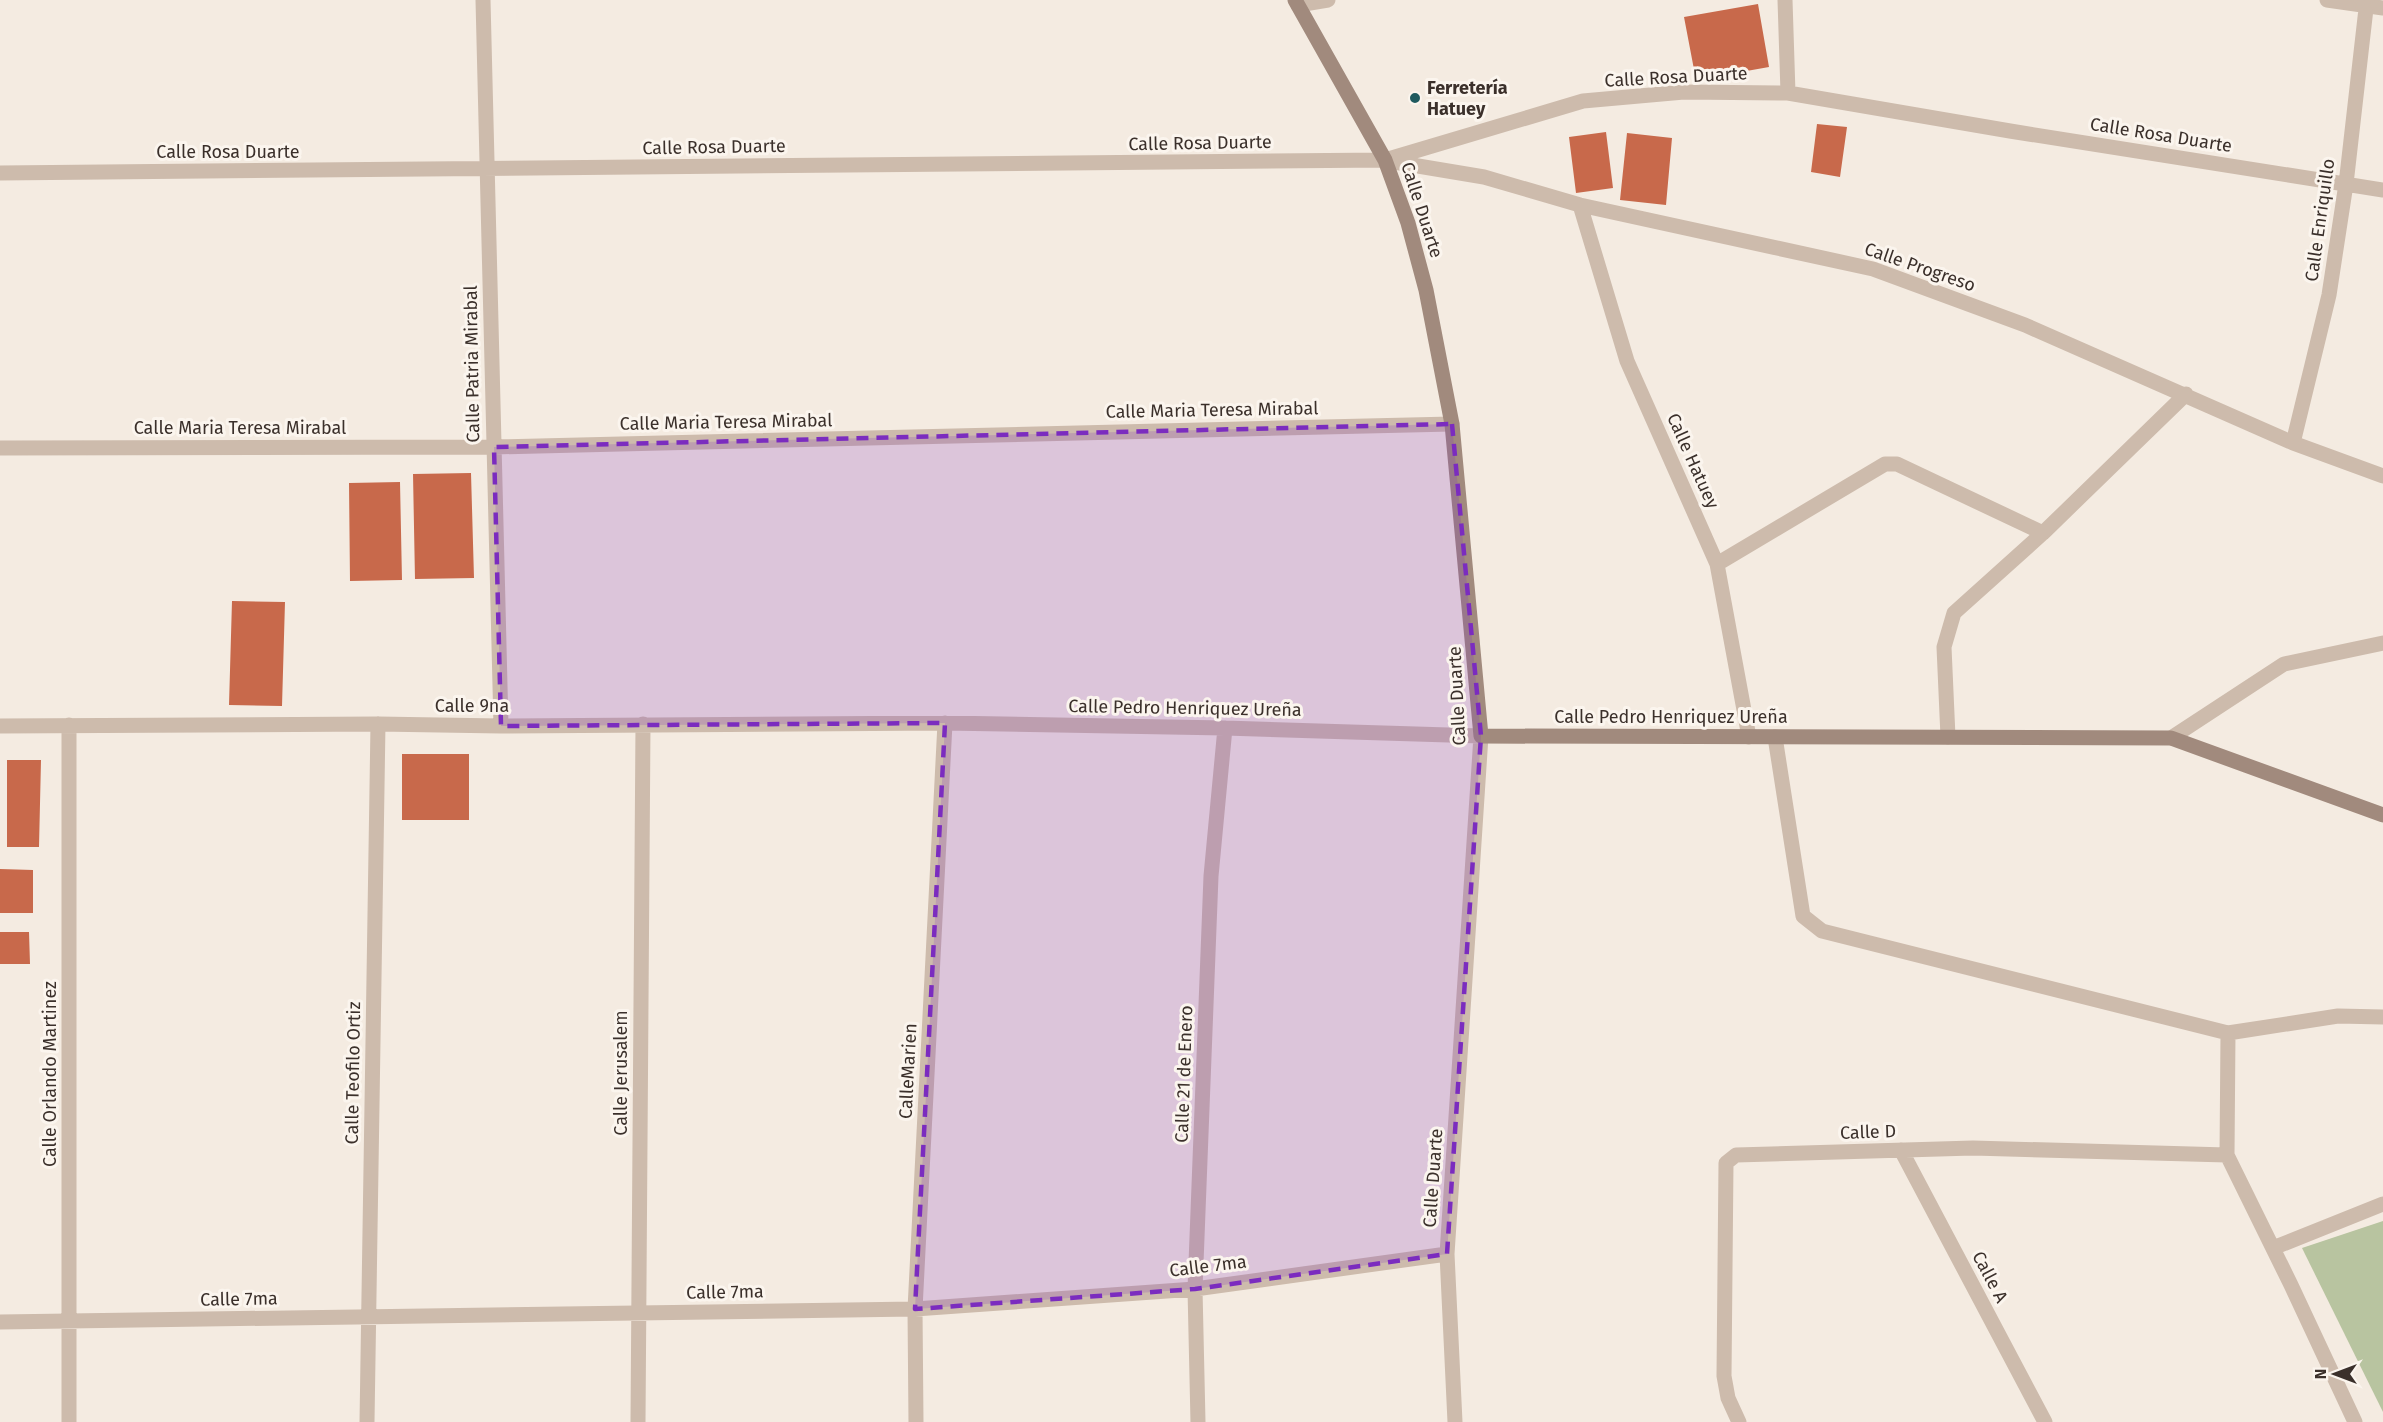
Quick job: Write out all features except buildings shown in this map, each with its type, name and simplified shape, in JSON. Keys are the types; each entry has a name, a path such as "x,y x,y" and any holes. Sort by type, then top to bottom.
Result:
{"street":[{"name":"Calle Patria Mirabal","path":"483,0 501,726"},
{"path":"1296,3 1328,0"},
{"path":"1785,0 1788,93"},
{"path":"2327,0 2367,3 2383,8"},
{"name":"Calle Duarte","path":"1296,3 1385,160 1408,223 1426,290 1452,424 1481,736 1447,1254 1455,1422"},
{"name":"Calle Enriquillo","path":"2293,443 2329,295 2346,184 2367,3"},
{"name":"Calle Rosa Duarte","path":"0,173 1385,160 1583,101 1684,92 1788,93 2383,190"},
{"name":"Calle Progreso","path":"1385,160 1484,177 1580,205 1873,269 2025,325 2293,443 2383,476"},
{"name":"Calle Hatuey","path":"1580,205 1627,361 1718,564 1749,737"},
{"path":"1948,737 1944,647 1954,613 2043,533 2186,394"},
{"name":"Calle Maria Teresa Mirabal","path":"0,448 494,447 1452,424"},
{"path":"1718,564 1885,464 1897,464 2043,533"},
{"path":"2171,738 2284,664 2383,644"},
{"name":"Calle Pedro Henriquez Ureña","path":"945,723 1481,736 2171,738 2383,815"},
{"name":"Calle 9na","path":"0,726 945,723"},
{"name":"CalleMarien","path":"916,1422 915,1309 945,723"},
{"name":"Calle Teofilo Ortiz","path":"367,1422 378,724"},
{"name":"Calle Jerusalem","path":"638,1422 643,724"},
{"name":"Calle Orlando Martinez","path":"69,726 69,1422"},
{"name":"Calle 21 de Enero","path":"1198,1422 1195,1289 1211,876 1225,728"},
{"path":"1775,737 1803,916 1822,931 2228,1034 2338,1016 2383,1017"},
{"path":"2228,1034 2227,1155 2355,1422"},
{"name":"Calle D","path":"1739,1422 1728,1398 1724,1376 1726,1163 1736,1155 1973,1148 2227,1155"},
{"name":"Calle A","path":"1901,1150 2045,1422"},
{"path":"2273,1248 2383,1204"},
{"name":"Calle 7ma","path":"0,1322 915,1309 1195,1289 1447,1254"}],"highlighted area":[{"path":"1452,424 1481,736 1447,1254 1195,1289 915,1309 945,723 501,726 494,447"}],"green space":[{"path":"2383,1221 2383,1412 2302,1248"}],"place":[{"name":"Ferretería Hatuey","path":"1415,98"}]}
